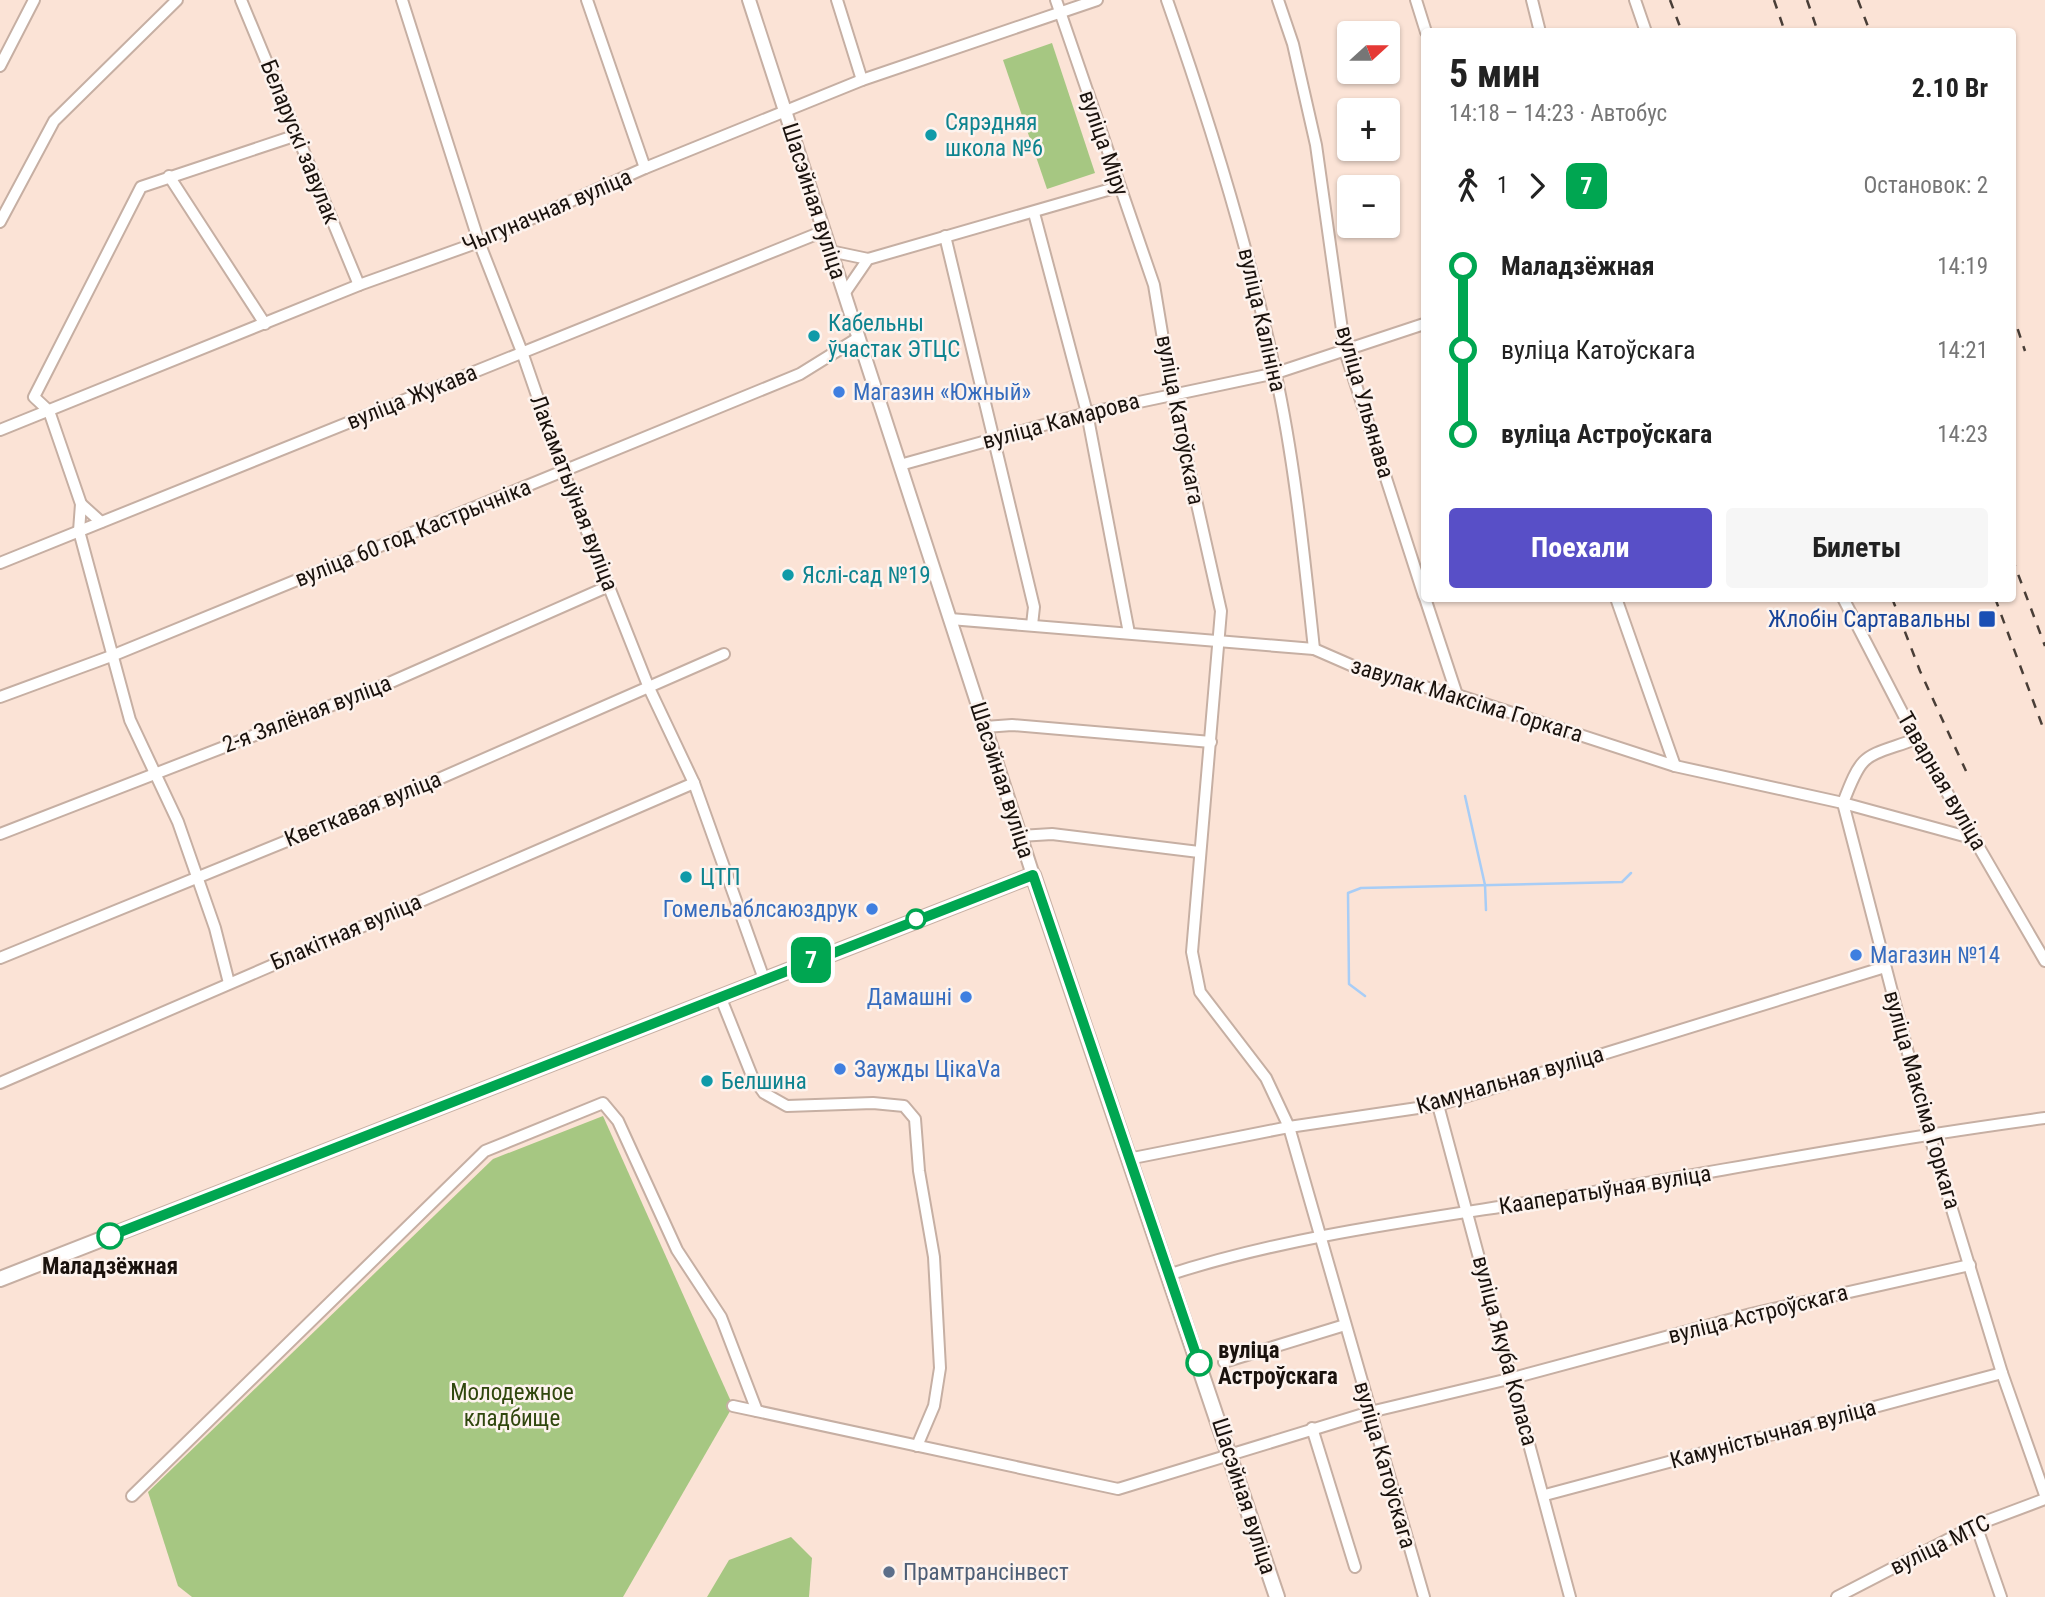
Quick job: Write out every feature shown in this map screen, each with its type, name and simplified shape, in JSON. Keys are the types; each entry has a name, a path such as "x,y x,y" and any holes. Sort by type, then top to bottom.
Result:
{"main road":[{"path":"0,1279 1033,875"},
{"name":"Шасэйная вуліца","path":"1033,875 1277,1597"}],"street":[{"path":"0,66 34,0"},
{"path":"0,222 54,121 177,0"},
{"name":"Беларускі завулак","path":"241,0 359,285"},
{"name":"Лакаматыўная вуліца","path":"402,0 480,242 563,471 649,688 694,783 764,979"},
{"path":"587,0 645,168"},
{"name":"Шасэйная вуліца","path":"749,0 1033,875"},
{"path":"837,0 862,80"},
{"name":"вуліца Міру","path":"1056,0 1118,187 1154,285"},
{"name":"Чыгуначная вуліца","path":"0,429 359,285 480,242 645,168 862,80 1097,0"},
{"name":"вуліца Калініна","path":"1167,0 1204,106 1245,244 1276,373 1300,513 1314,649"},
{"name":"вуліца Ульянава","path":"1278,0 1293,44 1316,145 1345,351 1421,585"},
{"path":"1416,0 1425,28"},
{"path":"1532,0 1540,28"},
{"path":"1635,0 1645,28"},
{"path":"229,983 198,876 178,822 130,720 79,531 81,504 48,411 34,397 141,187 297,135"},
{"path":"169,176 265,324"},
{"path":"830,251 868,259 944,236 1034,214 1118,187"},
{"path":"1034,214 1087,413 1129,633"},
{"name":"вуліца Жукава","path":"0,563 824,231"},
{"path":"944,236 1034,607 1032,625"},
{"path":"844,293 868,259"},
{"name":"вуліца Катоўскага","path":"1154,285 1172,393 1221,611 1192,952 1200,992 1266,1079 1289,1127 1424,1597"},
{"name":"вуліца Камарова","path":"900,465 1087,413 1276,373 1421,325"},
{"name":"вуліца 60 год Кастрычніка","path":"0,697 114,655 800,374 858,338"},
{"path":"81,504 101,522"},
{"name":"2-я Зялёная вуліца","path":"0,834 153,772 389,683 610,586"},
{"name":"вуліца Ульянава","path":"1427,602 1457,695"},
{"path":"1617,602 1675,766"},
{"name":"Таварная вуліца","path":"1845,602 1916,739 2045,961"},
{"name":"завулак Максіма Горкага","path":"950,619 1314,649 1368,673 1457,695 1675,766 1843,803 1975,839"},
{"name":"Кветкавая вуліца","path":"0,958 434,781 724,654"},
{"path":"985,727 1012,725 1211,742"},
{"path":"1843,803 1858,765 1867,757 1916,739"},
{"name":"Блакітная вуліца","path":"0,1083 694,783"},
{"name":"вуліца Максіма Горкага","path":"1843,803 1929,1133 2002,1373 2045,1497"},
{"path":"1020,836 1052,834 1199,852"},
{"name":"Камунальная вуліца","path":"1128,1159 1289,1127 1438,1105 1885,967"},
{"path":"720,996 752,1076 764,1094 787,1106 873,1103 904,1106 915,1119 919,1171 934,1257 940,1367 934,1406 917,1446"},
{"path":"132,1496 485,1152 603,1103 618,1121 677,1250 721,1317 757,1411"},
{"name":"вуліца Якуба Коласа","path":"1438,1105 1545,1495 1570,1597"},
{"name":"Кааператыўная вуліца","path":"1168,1275 1225,1256 1320,1238 1827,1154 1929,1133 2045,1118"},
{"name":"вуліца Астроўскага","path":"733,1406 1118,1489 1370,1412 1513,1378 1751,1314 1970,1265"},
{"path":"1224,1362 1345,1325"},
{"name":"Камуністычная вуліца","path":"1545,1495 2002,1373"},
{"path":"1312,1428 1356,1566"},
{"name":"вуліца МТС","path":"1837,1597 1976,1525 2045,1497"},
{"path":"1976,1525 2001,1597"}],"green space":[{"path":"1052,43 1095,173 1047,189 1003,60"},
{"name":"Молодежное кладбище","path":"603,1116 733,1406 623,1597 192,1597 178,1586 148,1492 493,1159"},
{"path":"791,1537 812,1558 809,1597 707,1597 729,1560"}],"waterway":[{"path":"1465,796 1485,885 1486,910"},
{"path":"1365,996 1349,984 1348,893 1361,888 1622,882 1631,873"}],"railway":[{"path":"1670,0 1680,28"},
{"path":"1774,0 1784,28"},
{"path":"1807,0 1817,28"},
{"path":"1858,0 1868,28"},
{"path":"2016,324 2025,351"},
{"path":"2016,569 2045,646"},
{"path":"1894,602 1920,671 1966,771"},
{"path":"1996,602 2045,733"}],"bus line":[{"name":"7","path":"110,1236 912,920 1033,875 1067,983 1199,1363"}],"place":[{"name":"Сярэдняя школа №6","path":"931,135"},
{"name":"Кабельны ўчастак ЭТЦС","path":"814,336"},
{"name":"Магазин «Южный»","path":"839,392"},
{"name":"Яслі-сад №19","path":"788,575"},
{"name":"Жлобін Сартавальны","path":"1987,619"},
{"name":"ЦТП","path":"686,877"},
{"name":"Гомельаблсаюздрук","path":"872,909"},
{"name":"Магазин №14","path":"1856,955"},
{"name":"Дамашні","path":"966,997"},
{"name":"Заужды ЦікаVа","path":"840,1069"},
{"name":"Белшина","path":"707,1081"},
{"name":"Маладзёжная","path":"110,1236"},
{"name":"вуліца Астроўскага","path":"1199,1363"},
{"name":"Прамтрансінвест","path":"889,1572"}]}
